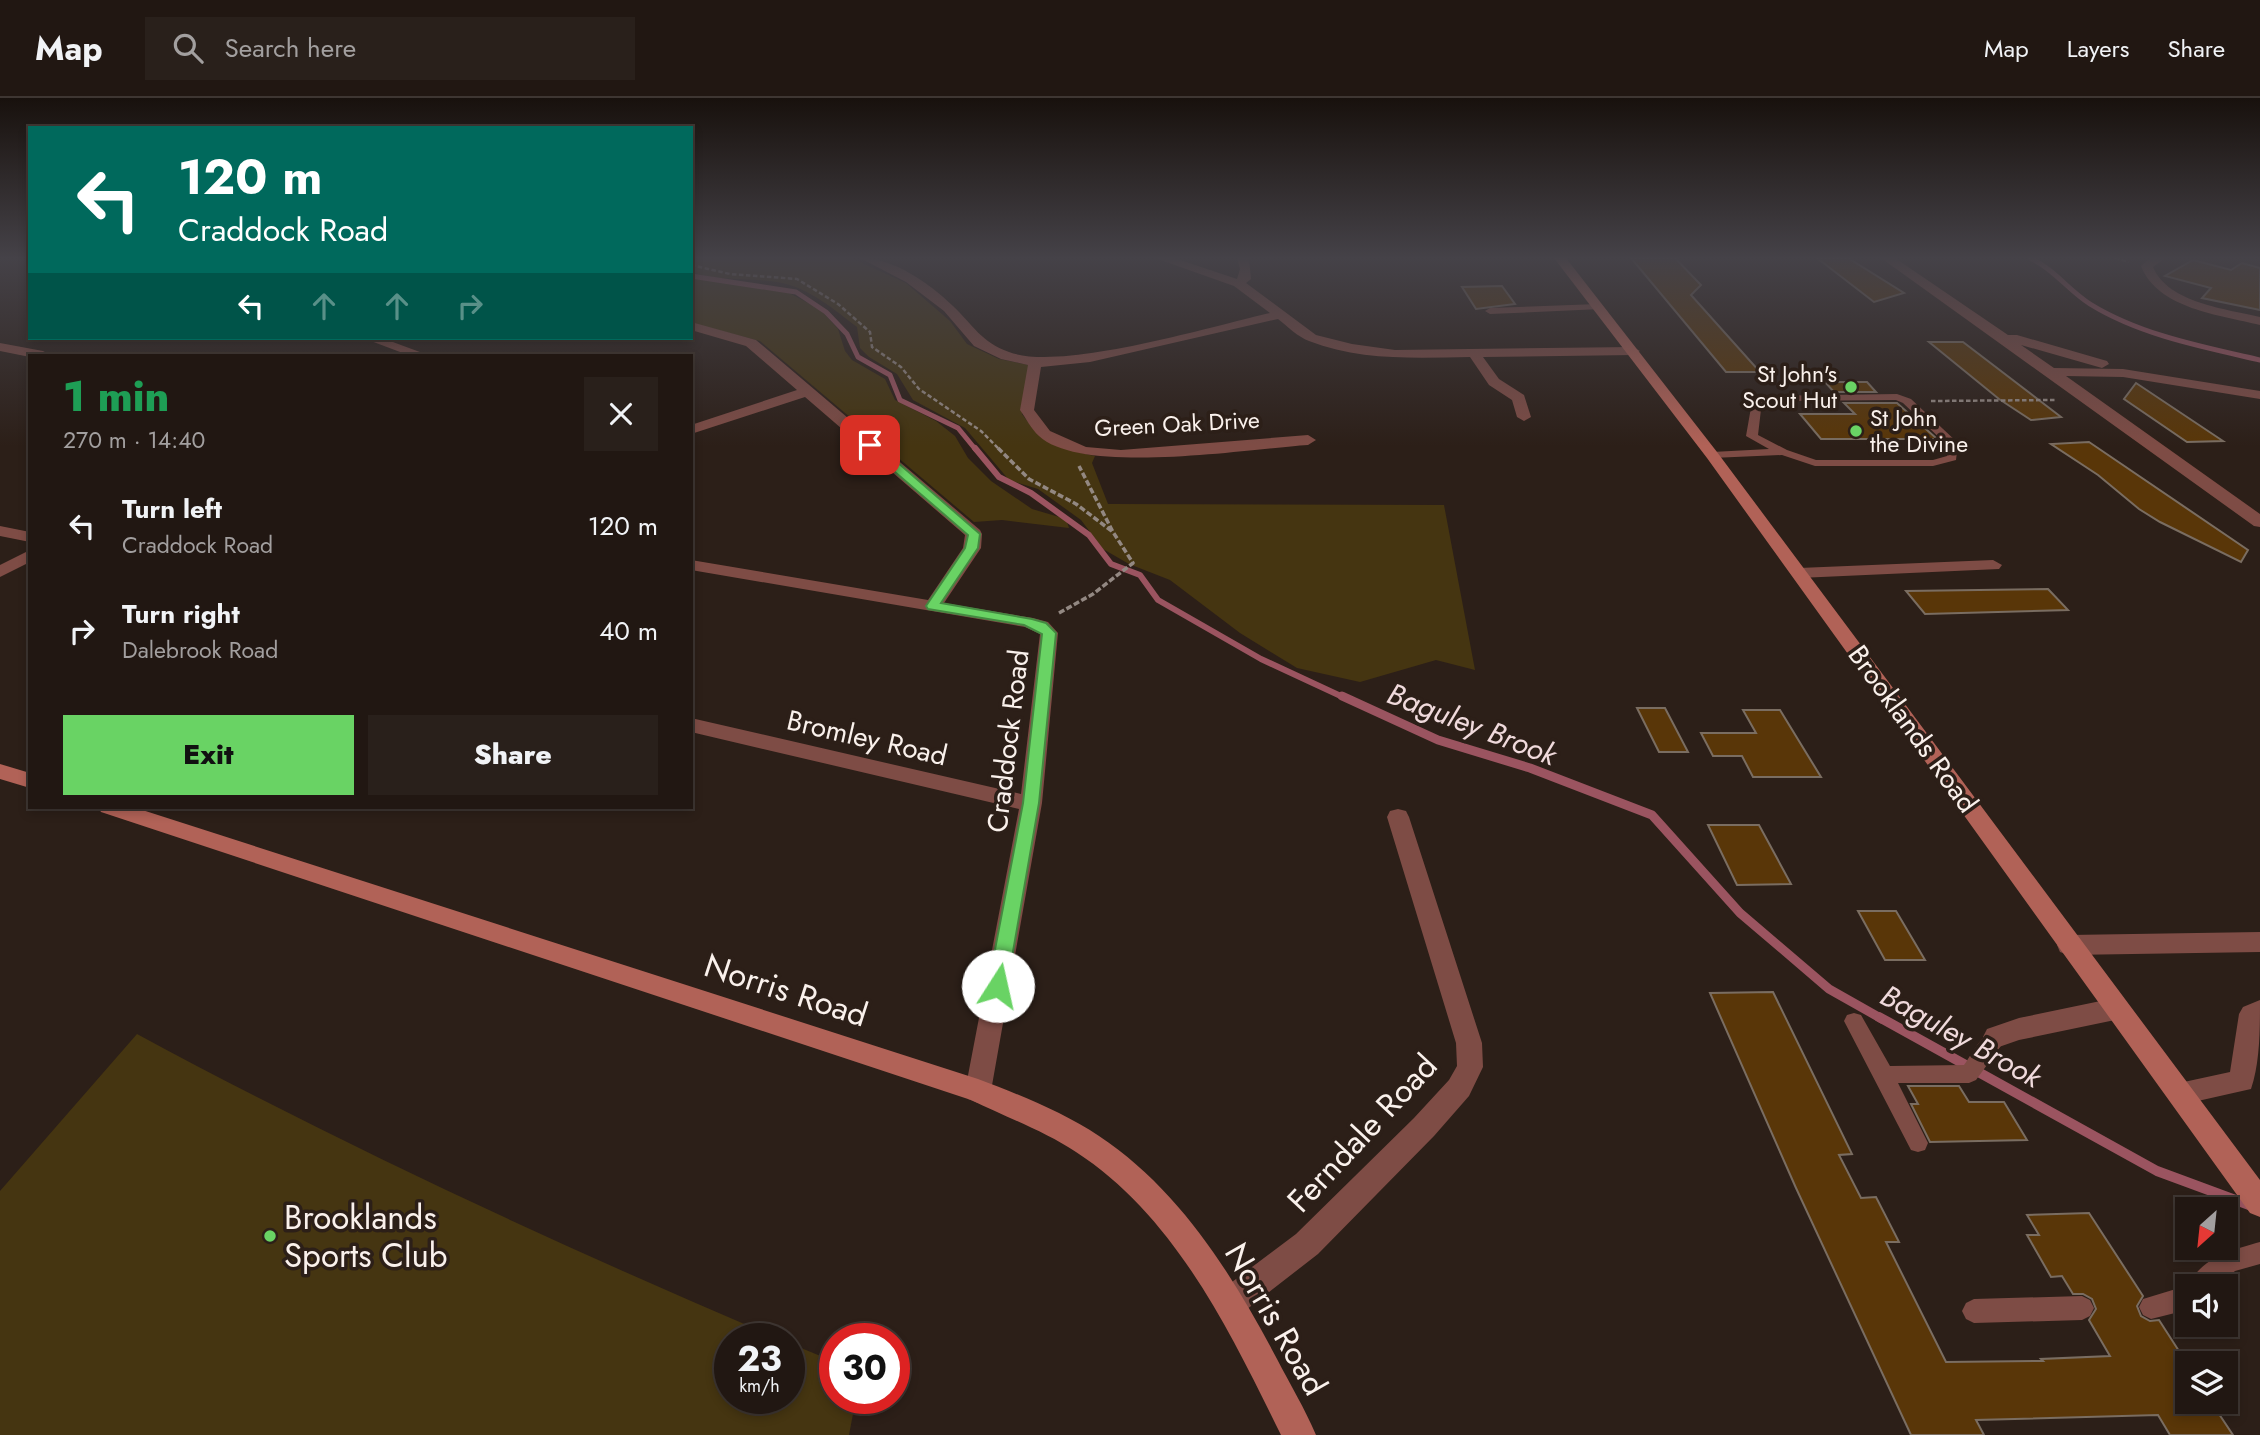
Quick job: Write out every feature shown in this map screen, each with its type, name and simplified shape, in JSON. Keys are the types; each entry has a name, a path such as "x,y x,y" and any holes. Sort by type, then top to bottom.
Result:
{"street":[{"path":"959,320 979,343 1006,356 1035,363 1090,358 1255,320"},
{"path":"1287,320 1311,338 1352,348 1395,354 1633,351"},
{"name":"Brooklands Road","path":"1609,320 1658,389 1712,455 2115,1009 2260,1203"},
{"path":"1978,320 2260,522"},
{"path":"693,327 751,343 974,534 972,548 933,606"},
{"path":"1999,335 2057,350 2123,373"},
{"path":"376,340 418,354"},
{"path":"0,347 38,354"},
{"path":"1474,353 1494,382 1519,398 1524,417"},
{"name":"Green Oak Drive","path":"1035,363 1027,410 1045,434 1083,452 1121,455 1308,440"},
{"path":"2051,372 2123,373 2260,395"},
{"path":"693,429 808,391"},
{"path":"0,531 28,537"},
{"path":"0,572 28,556"},
{"name":"Craddock Road","path":"693,565 1041,626 1049,633 1031,803 978,1091"},
{"path":"1799,573 1993,565"},
{"name":"Bromley Road","path":"693,725 1008,800 1031,803"},
{"path":"0,771 28,780"},
{"name":"Norris Road","path":"115,809 978,1091 1043,1120 1089,1145 1142,1188 1187,1238 1231,1302 1299,1435"},
{"name":"Ferndale Road","path":"1231,1302 1307,1244 1424,1127 1459,1088 1470,1067 1469,1043 1398,817"},
{"path":"2069,945 2260,942"},
{"path":"1989,1046 2019,1028 2115,1009"},
{"path":"2179,1093 2242,1081 2252,1014 2260,1011"}],"lane":[{"path":"1897,397 1907,401 1954,445 1952,458 1933,463 1815,463 1783,452 1752,436 1757,398 1897,397"},
{"path":"1712,455 1783,452"},
{"path":"1854,1021 1918,1143"},
{"path":"1884,1075 1969,1074 1989,1046"},
{"path":"2214,1274 2229,1262 2260,1253"},
{"path":"2151,1307 2175,1303"},
{"path":"1974,1311 2082,1308"}],"path":[{"path":"857,320 870,332 872,347 901,367 919,389 981,431 1030,479 1076,504 1113,532"},
{"path":"1907,401 2091,401"},
{"path":"1041,626 1121,575 1133,563 1113,532 1076,461 1083,452"}],"shaded area":[{"path":"693,320 830,320 838,329 845,351 852,360 885,379 895,400 936,421 955,436 968,458 991,481 1032,509 1066,519 1069,528 1002,520 974,522 760,341 693,324"},
{"path":"848,320 949,320 967,344 999,359 1029,365 1031,374 1022,414 1045,438 1073,451 1095,456 1092,463 1108,504 1444,505 1475,670 1436,660 1360,682 1297,668 1240,633 1170,580 1129,564 1103,549 1081,520 1038,489 1009,480 965,428 913,400 897,374 869,357 860,348 857,327"},
{"name":"Brooklands Sports Club","path":"137,1034 374,1156 742,1323 714,1323 714,1414 805,1414 805,1350 819,1355 819,1414 853,1414 849,1435 0,1435 0,1191"}],"building":[{"path":"1683,320 1714,320 1760,372 1726,372"},
{"path":"1929,342 1963,342 2061,417 2031,420 1999,399"},
{"name":"St John's Scout Hut","path":"1825,382 1867,382 1876,392 1834,392"},
{"path":"2136,383 2223,441 2187,442 2124,399"},
{"name":"St John the Divine","path":"1844,403 1897,403 1937,439 1821,439 1800,414 1855,414"},
{"path":"2089,442 2248,550 2241,562 2139,509 2098,475 2051,444"},
{"path":"2048,589 2068,610 1925,614 1906,591"},
{"path":"1637,708 1665,708 1688,752 1659,752"},
{"path":"1743,710 1780,710 1821,777 1753,777 1742,756 1713,756 1701,733 1756,733"},
{"path":"1708,825 1759,825 1791,884 1737,885"},
{"path":"1858,911 1896,911 1925,960 1885,960"},
{"path":"1773,992 1852,1154 1839,1155 1861,1198 1876,1197 1899,1242 1886,1242 1946,1362 2043,1361 2041,1359 2110,1356 2089,1320 2096,1309 2092,1299 2083,1294 2073,1294 2062,1276 2051,1277 2027,1235 2039,1235 2027,1215 2089,1213 2143,1296 2137,1306 2141,1316 2150,1321 2159,1320 2179,1351 2175,1351 2175,1414 2219,1414 2233,1435 2170,1435 2158,1415 1976,1420 1984,1435 1911,1435 1796,1188 1710,993"},
{"path":"1908,1086 1959,1086 1969,1102 2004,1102 2027,1140 1930,1142 1911,1104 1918,1104"}],"waterway":[{"name":"Baguley Brook","path":"834,320 847,334 858,357 890,375 900,400 958,428 976,450"},
{"path":"2122,320 2172,339 2260,360"},
{"name":"Baguley Brook","path":"975,448 999,477 1031,493 1089,535 1111,564 1140,575 1158,600 1261,659 1345,698"},
{"name":"Baguley Brook","path":"1342,696 1438,740 1530,768 1652,815 1740,913 1829,989 1882,1019"},
{"name":"Baguley Brook","path":"1879,1017 2157,1171 2260,1209"}],"place":[{"name":"St John's Scout Hut","path":"1851,387"},
{"name":"St John the Divine","path":"1856,431"},
{"name":"Brooklands Sports Club","path":"270,1236"}],"route":[{"path":"870,445 974,534 972,548 933,606 1027,622 1041,626 1049,633 1031,803 998,986"}]}
